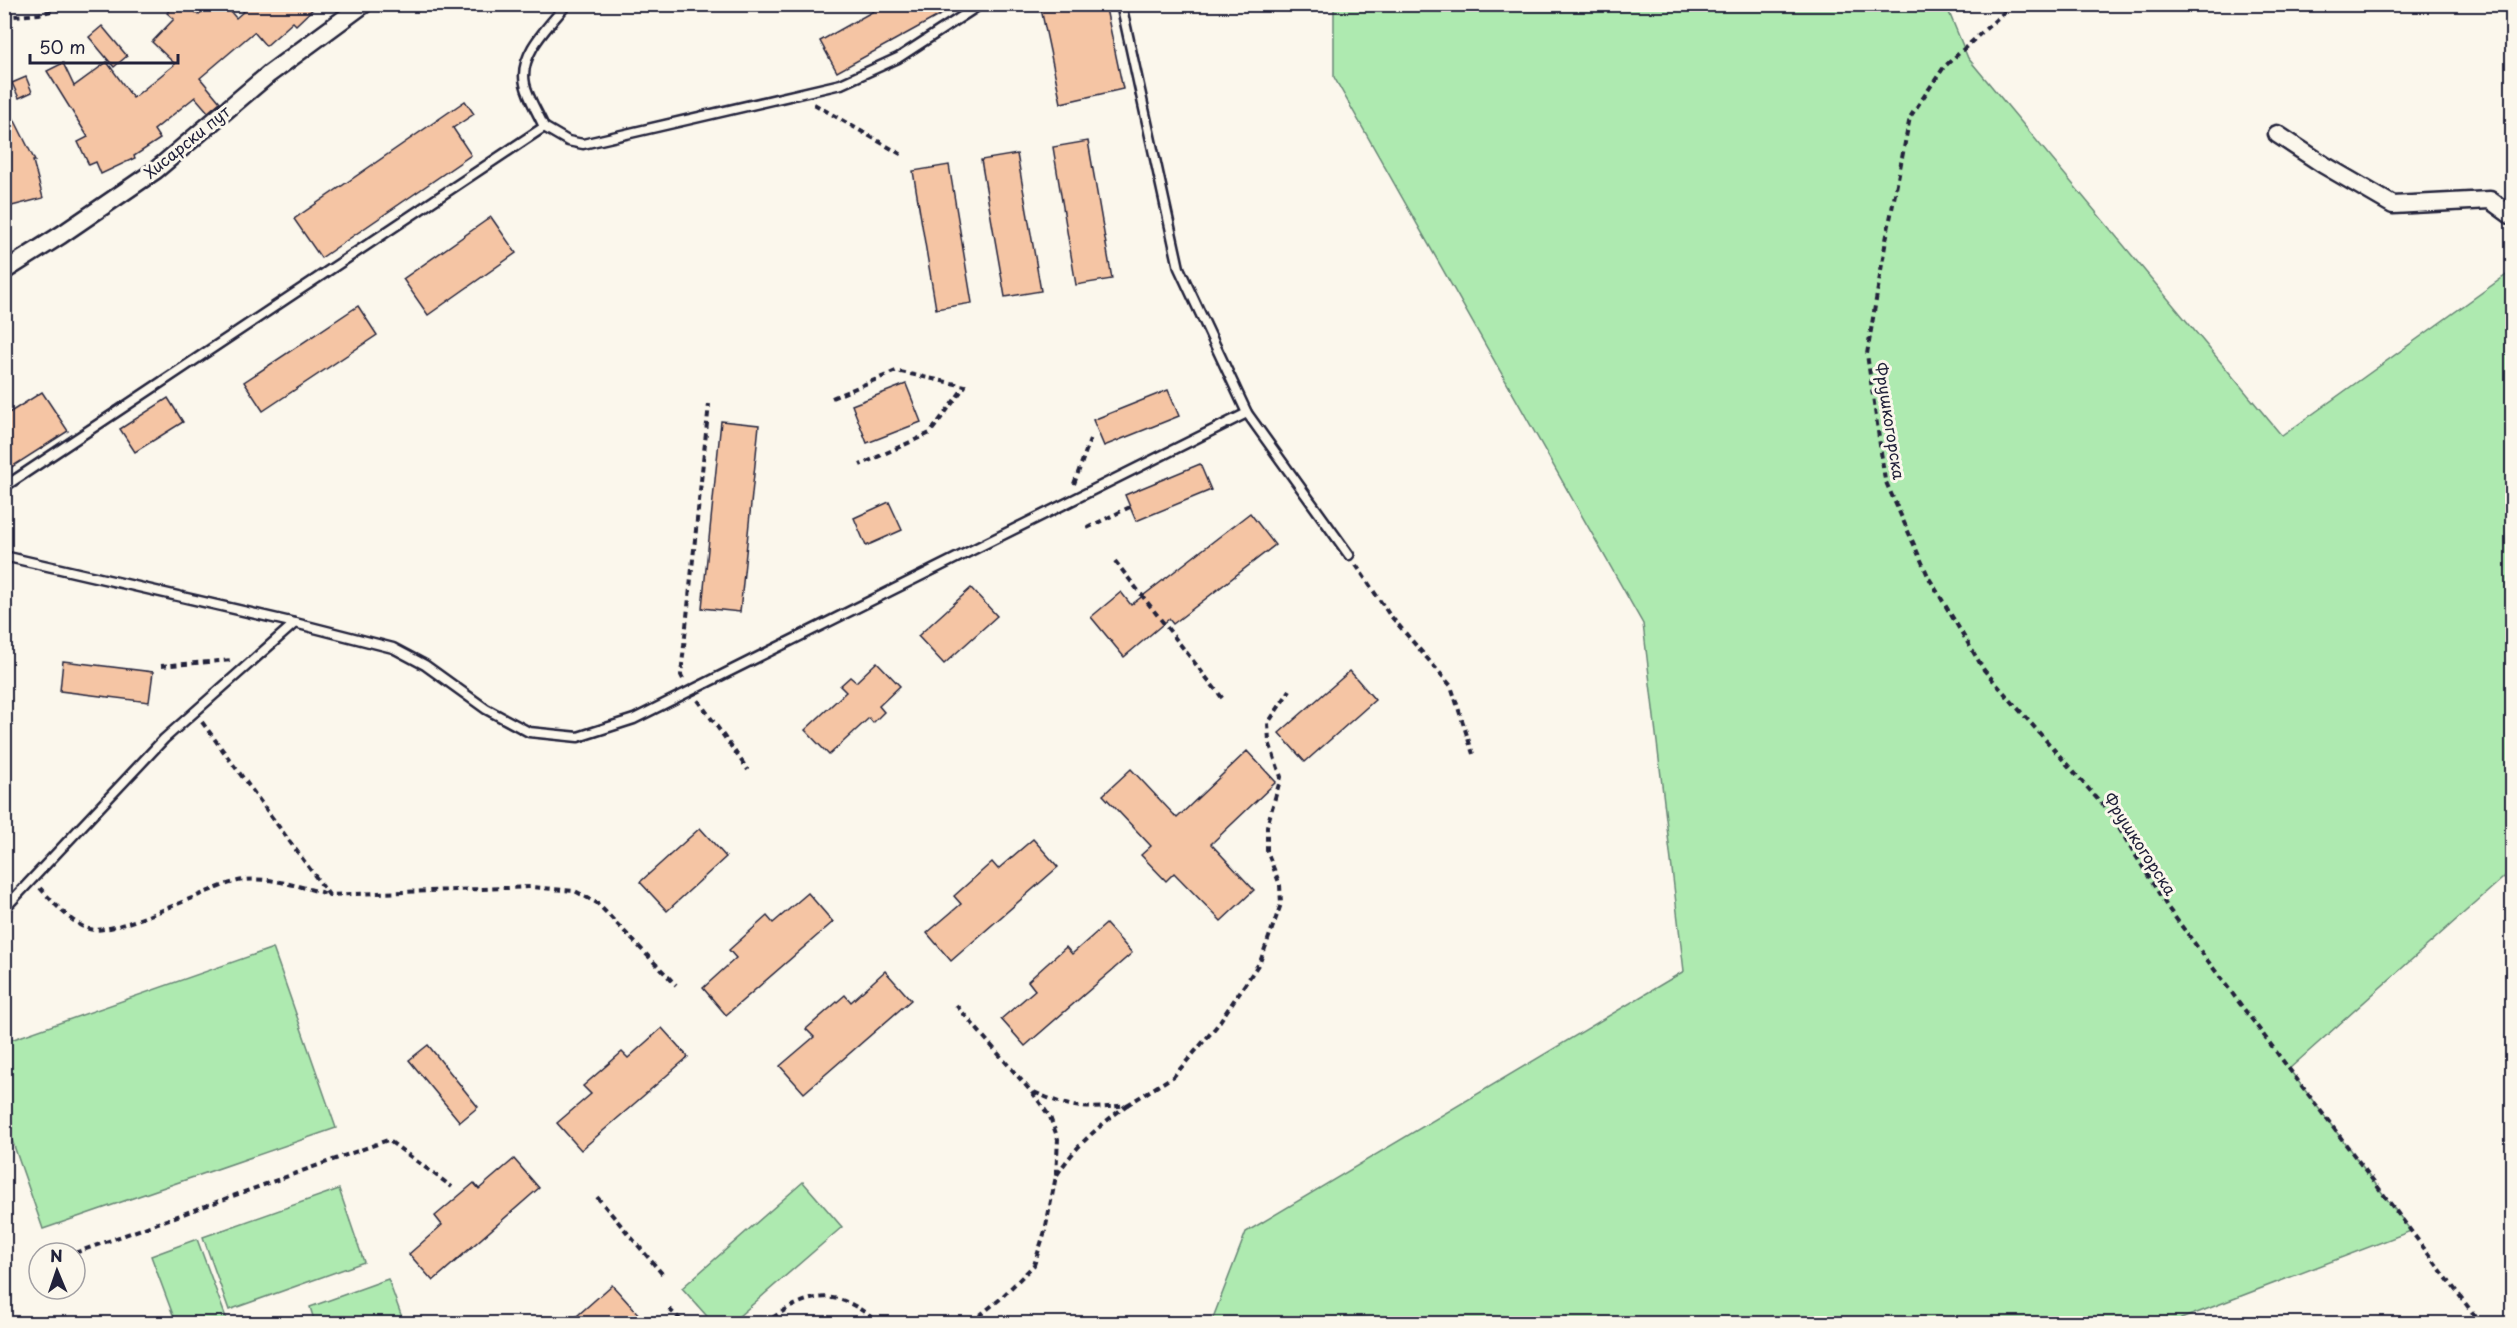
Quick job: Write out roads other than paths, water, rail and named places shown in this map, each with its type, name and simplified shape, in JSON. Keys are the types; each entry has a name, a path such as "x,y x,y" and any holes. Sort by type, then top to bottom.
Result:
{"street":[{"name":"Хисарски пут","path":"4,271 156,170 269,74 364,4"},
{"path":"2277,134 2333,171 2393,205 2490,200 2512,216"}],"lane":[{"path":"567,4 536,43 526,63 525,83 544,127 568,141 583,144 841,84 898,58 981,4"},
{"path":"1120,4 1179,268 1247,413 1349,555"},
{"path":"4,487 544,127"},
{"path":"4,555 295,622 393,648 425,665 486,709 529,732 578,737 634,719 1247,413"},
{"path":"4,909 164,740 295,622"},
{"path":"4,1321 10,1323"}]}
